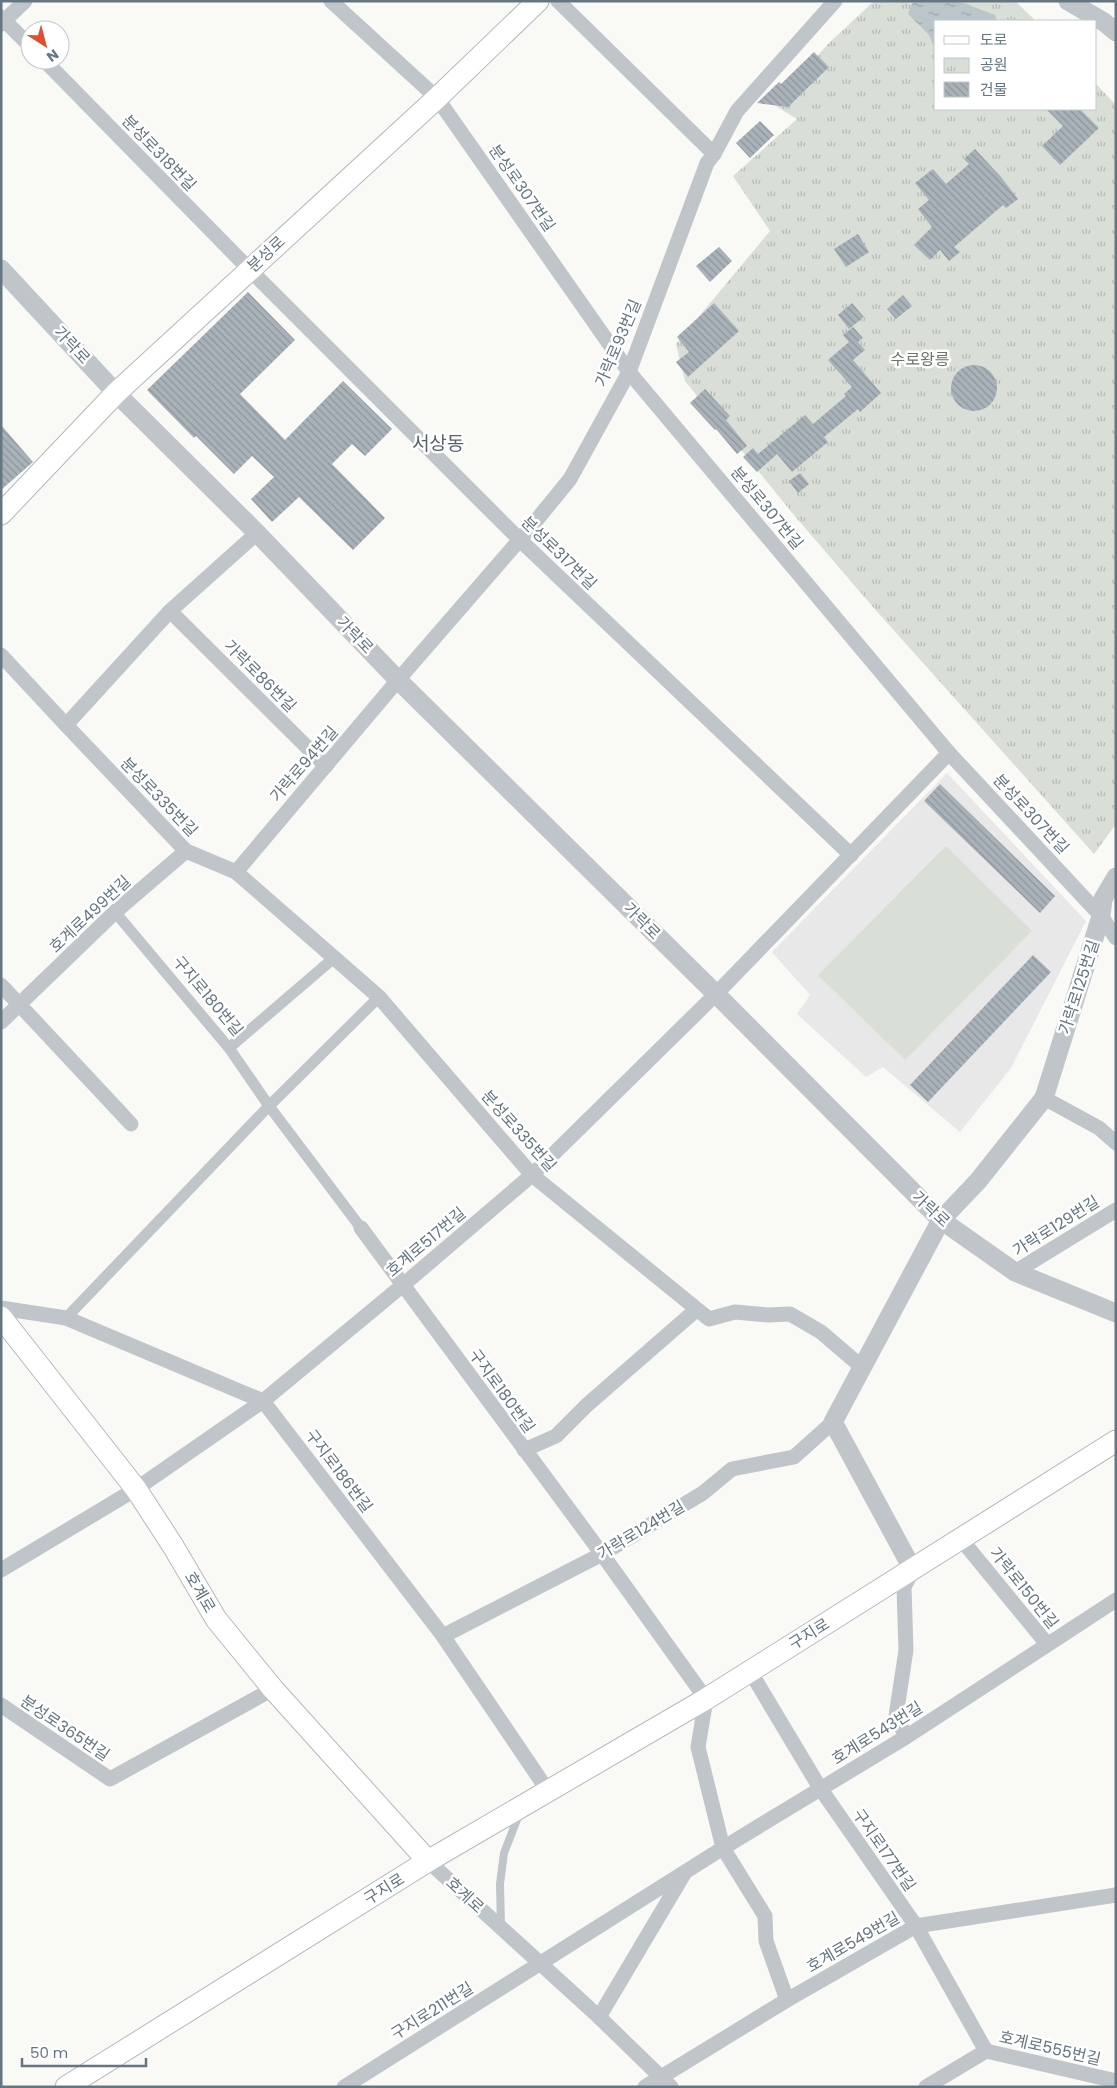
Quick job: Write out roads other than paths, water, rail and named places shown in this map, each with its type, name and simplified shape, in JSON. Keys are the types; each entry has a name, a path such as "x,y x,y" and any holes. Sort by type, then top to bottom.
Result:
{"main road":[{"name":"분성로","path":"1,514 116,393 437,98 538,1"},
{"name":"호계로","path":"1,1317 136,1489 173,1546 216,1619 273,1689 428,1862"},
{"name":"구지로","path":"66,2087 428,1862 750,1671 1116,1441"}],"street":[{"path":"20,37 3,21 25,1"},
{"name":"분성로307번길","path":"331,1 437,98 629,372 949,753 1107,902 1116,938"},
{"path":"558,1 714,154"},
{"name":"가락로93번길","path":"398,680 520,540 570,479 629,372 706,163 714,154 737,111 835,1"},
{"path":"1068,1 1112,23"},
{"name":"분성로318번길","path":"54,70 250,270"},
{"name":"가락로","path":"1,269 116,393 257,533 398,680 716,994 941,1220 1015,1272 1116,1313"},
{"name":"분성로317번길","path":"250,270 520,540 851,855"},
{"path":"66,726 170,611 257,533"},
{"name":"가락로86번길","path":"170,611 326,766"},
{"name":"분성로335번길","path":"1,655 186,851 236,872 379,996 532,1175 696,1310 710,1319 735,1312 768,1315 790,1314 821,1332 863,1368"},
{"name":"가락로94번길","path":"236,872 398,680"},
{"path":"716,994 949,753"},
{"name":"호계로499번길","path":"1,1022 115,912 186,851"},
{"name":"가락로125번길","path":"941,1220 978,1181 1044,1098 1116,877"},
{"name":"구지로180번길","path":"115,912 230,1048 268,1106 361,1228 706,1698"},
{"path":"230,1048 335,958"},
{"path":"1,985 131,1124"},
{"name":"호계로517번길","path":"136,1489 263,1401 403,1286 532,1175 716,994"},
{"path":"66,1318 268,1106 379,996"},
{"path":"1044,1098 1099,1128 1116,1142"},
{"name":"가락로129번길","path":"1015,1272 1116,1210"},
{"name":"가락로124번길","path":"443,1636 602,1554 703,1493 732,1469 794,1457 833,1422 941,1220"},
{"name":"구지로186번길","path":"1,1308 66,1318 263,1401 443,1636 548,1791"},
{"path":"524,1450 556,1436 586,1405 696,1310"},
{"path":"833,1422 913,1570 904,1587 906,1650 896,1716 906,1737"},
{"path":"1,1570 136,1489"},
{"name":"가락로150번길","path":"960,1538 1047,1644 1116,1600"},
{"name":"호계로543번길","path":"540,1965 686,1871 906,1737 1047,1644"},
{"name":"구지로177번길","path":"750,1671 820,1788 916,1926 986,2051"},
{"name":"분성로365번길","path":"1,1705 110,1779 273,1689"},
{"path":"706,1698 698,1748 723,1848 765,1916 766,1941 787,2000"},
{"name":"호계로","path":"428,1862 599,2017 666,2082"},
{"name":"호계로543번길","path":"599,2017 686,1871"},
{"name":"호계로549번길","path":"666,2082 787,2000 916,1926 1116,1895"},
{"name":"구지로211번길","path":"344,2087 540,1965"},
{"name":"호계로555번길","path":"926,2087 986,2051 1116,2081"},
{"path":"645,2087 666,2082"}],"lane":[{"path":"502,1929 500,1884 504,1853 522,1806"}],"water":[{"path":"913,1 958,1 995,15 997,20 934,20 934,47 929,35 908,14"}],"district":[{"name":"서상동","path":"438,443"}],"park label":[{"name":"수로왕릉","path":"920,359"}]}
